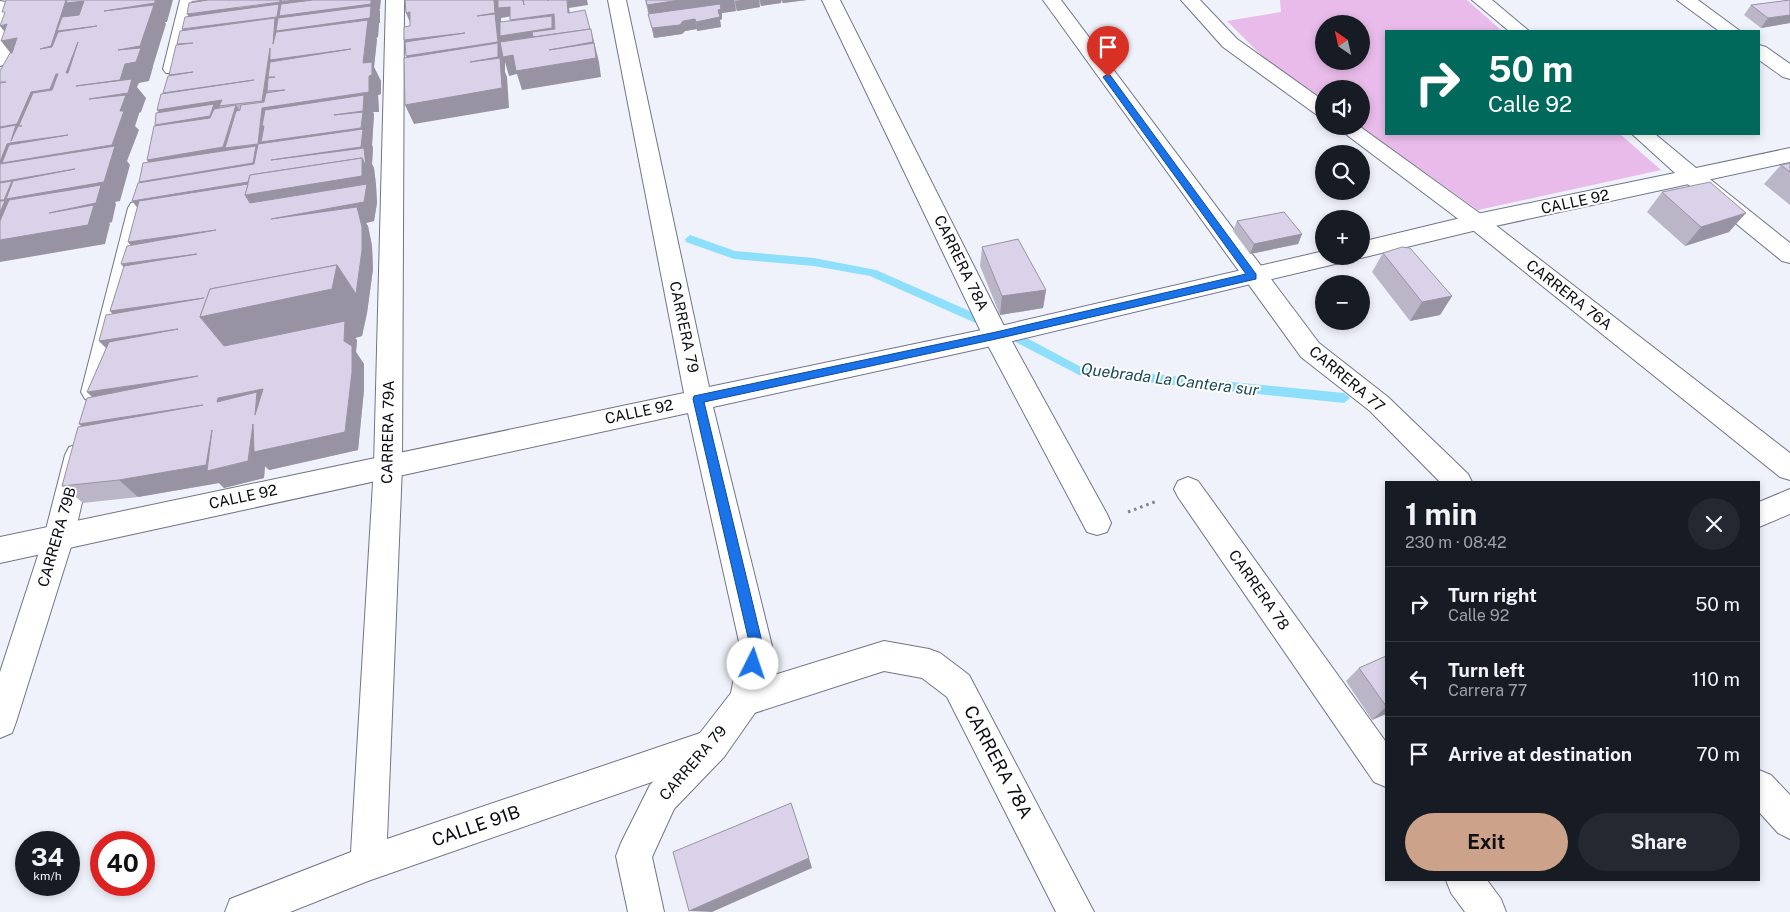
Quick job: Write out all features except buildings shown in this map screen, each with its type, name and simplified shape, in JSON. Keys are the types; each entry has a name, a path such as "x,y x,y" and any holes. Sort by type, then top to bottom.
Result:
{"street":[{"path":"166,95 189,0"},
{"name":"CARRERA 79A","path":"368,863 388,466 395,0"},
{"name":"CARRERA 79","path":"617,0 698,399 756,646 745,700 712,745 662,797 634,856 646,912"},
{"name":"CARRERA 78A","path":"831,0 996,336 1098,523"},
{"name":"CARRERA 77","path":"1052,0 1253,276 1310,350 1379,404 1457,481"},
{"path":"1190,0 1230,43 1315,104"},
{"path":"1481,0 1519,30"},
{"path":"1686,0 1729,30"},
{"path":"0,6 5,24 4,50 0,60"},
{"path":"1760,52 1790,73"},
{"name":"CARRERA 76A","path":"1357,135 1477,222 1790,469"},
{"path":"1643,135 1790,255"},
{"name":"CALLE 92","path":"1370,248 1477,222 1790,155"},
{"name":"CARRERA 79B","path":"0,722 59,537 146,181"},
{"name":"CALLE 92","path":"0,550 996,336 1315,261"},
{"name":"CARRERA 78","path":"1188,489 1385,769"},
{"path":"1760,515 1790,501"},
{"name":"CARRERA 78A","path":"745,700 884,656 929,664 958,686 1076,912"},
{"name":"CALLE 91B","path":"243,912 368,863 712,745"},
{"path":"1760,788 1790,821"},
{"path":"1465,881 1488,912"}],"path":[{"path":"1098,523 1188,489"}],"shaded area":[{"path":"1280,0 1467,0 1501,30 1385,30 1385,135 1621,135 1661,170 1478,210 1370,134 1370,80 1315,80 1315,96 1268,62 1227,21 1281,12"}],"waterway":[{"name":"Quebrada La Cantera sur","path":"690,239 734,255 814,262 872,273 1002,330 1079,371 1344,398"}],"route":[{"path":"753,664 756,646 698,399 996,336 1253,276 1108,77"}]}
